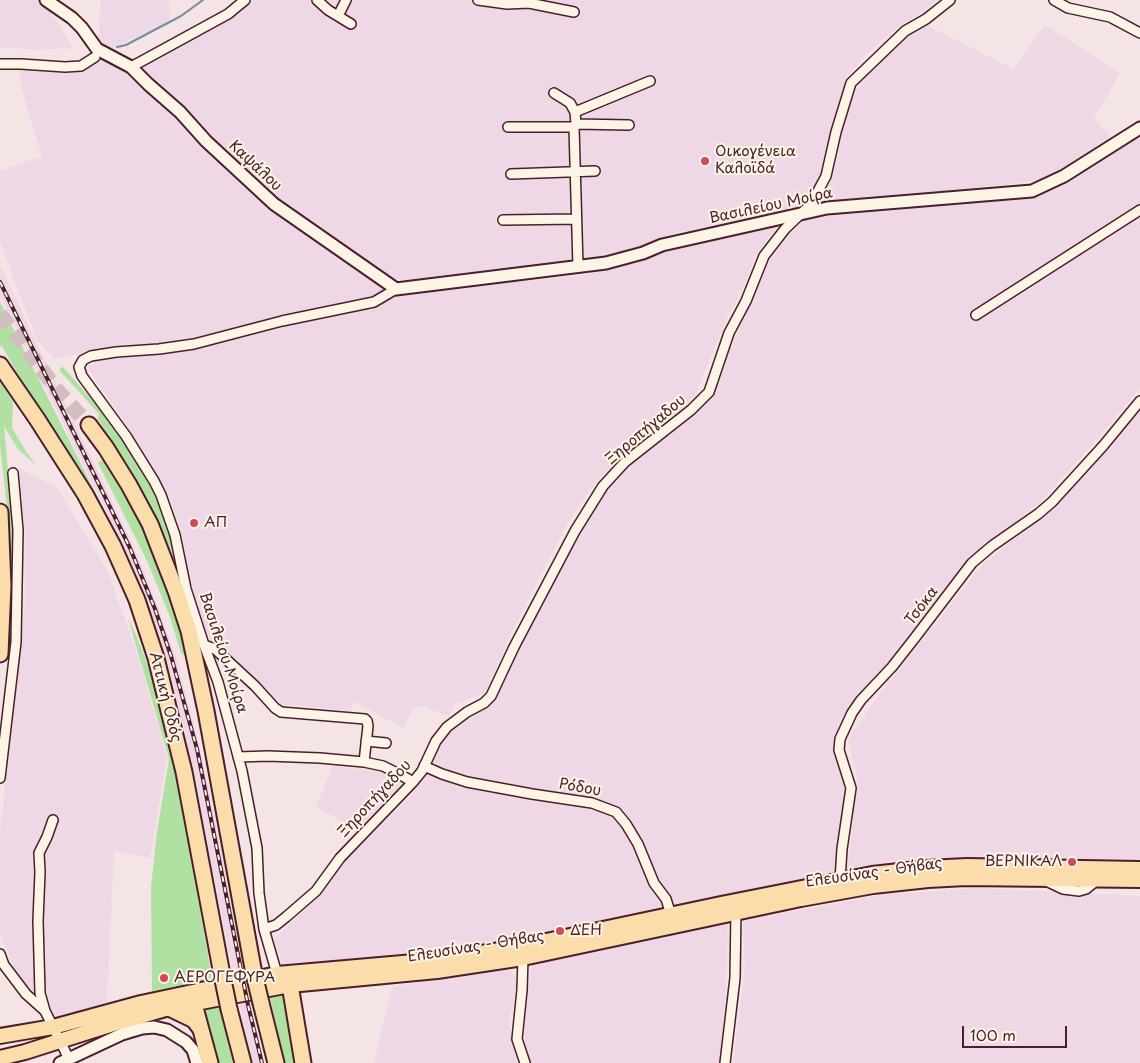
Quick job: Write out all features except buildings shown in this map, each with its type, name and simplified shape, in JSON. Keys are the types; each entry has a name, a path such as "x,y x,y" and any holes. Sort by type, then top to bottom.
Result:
{"highway":[{"name":"Αττική Οδός","path":"0,365 85,494 113,546 137,600 156,658 184,772 223,980 243,1063"},
{"path":"89,425 129,485 150,524 173,582 186,623 206,711 254,974 276,1063"},
{"path":"0,512 3,586 0,654"},
{"path":"290,985 304,1063"},
{"path":"203,990 196,996 194,1004 210,1063"},
{"path":"169,1008 194,1020 200,1028"}],"main road":[{"name":"Ελευσίνας - Θήβας","path":"0,1058 169,1008 290,985 437,971 523,958 840,880 901,871 966,866 1140,869"},
{"name":"Ελευσίνας - Θήβας","path":"735,907 901,882 966,878 1140,880"},
{"name":"Ελευσίνας - Θήβας","path":"0,1036 53,1028 141,1003 277,974 474,954 672,921"},
{"path":"277,974 290,985"}],"street":[{"name":"Καψάλου","path":"46,0 72,18 82,28 100,56 131,67 180,112 206,141 274,204 396,288"},
{"path":"131,67 228,14 245,0"},
{"path":"317,0 351,24"},
{"path":"338,16 346,0"},
{"path":"478,0 507,4 529,3 574,12"},
{"name":"Ξηροπήγαδου","path":"264,929 281,921 316,891 340,858 413,782 424,766 436,741 447,727 467,712 484,703 491,696 575,530 603,486 625,462 691,410 709,392 735,318 746,301 764,256 785,229 811,204 826,176 836,132 851,83 905,31 926,19 950,0"},
{"path":"1054,0 1068,8 1110,17 1140,33"},
{"path":"0,64 81,66 100,56"},
{"path":"575,112 650,81"},
{"path":"554,93 570,103 575,112 578,268"},
{"path":"508,127 629,125"},
{"name":"Βασιλείου Μοίρα","path":"277,974 264,929 254,828 238,757 218,682 186,589 175,535 161,495 126,436 82,376 79,371 80,363 86,358 100,354 159,350 194,344 282,321 374,302 396,288 606,264 636,255 662,244 775,221 827,208 1032,191 1064,176 1140,128"},
{"path":"511,174 595,171"},
{"path":"976,315 1140,210"},
{"path":"503,220 576,219"},
{"name":"Τσόκα","path":"840,880 842,849 851,788 839,750 840,739 852,713 861,700 892,667 972,563 1052,502 1103,446 1140,401"},
{"path":"0,778 16,642 18,530 14,473"},
{"path":"204,645 215,649 278,710 286,713 365,719 368,726 364,762"},
{"path":"366,741 386,743"},
{"path":"238,757 320,758 364,762 388,768 413,782"},
{"name":"Ρόδου","path":"424,766 467,782 592,803 606,806 616,812 626,824 654,883 666,899 672,921"},
{"path":"53,820 39,853 40,993 45,1011 60,1041 64,1061 122,1034 142,1028 154,1027 166,1030 186,1042 193,1050 196,1063"},
{"path":"725,1063 735,978 735,907"},
{"path":"0,954 4,965 26,994 45,1011"},
{"path":"523,958 522,990 516,1039 525,1063"}],"shaded area":[{"path":"0,0 36,0 43,4 58,23 73,48 36,50 0,47"},
{"path":"101,0 169,0 170,22 107,50 98,42"},
{"path":"253,0 938,0 895,29 866,55 848,76 837,106 828,152 816,183 797,208 672,234 635,250 594,259 404,281 384,275 281,201 208,140 137,67 208,30"},
{"path":"927,25 1013,69 1045,25 1120,73 1094,119 1111,137 1071,164 1044,179 965,189 817,202 834,174 842,131 853,96 863,79 904,36"},
{"path":"100,59 116,66 173,111 269,209 383,284 381,292 373,299 238,331 55,359 37,340 0,242 0,171 42,156 28,112 17,65 88,68"},
{"path":"1140,131 1140,388 1042,500 995,540 860,693 845,716 837,738 836,759 843,782 845,800 832,882 752,890 682,907 639,925 498,944 284,969 274,939 311,904 344,861 413,794 438,748 449,733 488,706 496,695 525,636 599,500 636,458 670,435 701,409 712,395 731,346 768,264 781,245 803,220 850,210 1022,196"},
{"path":"780,222 755,258 741,293 727,317 697,391 682,411 626,453 597,480 567,524 510,636 485,693 454,705 449,716 423,706 414,708 403,728 354,701 350,711 283,704 205,635 192,594 183,538 170,498 124,421 87,367 99,360 139,356 231,339 378,305 395,293 521,276 518,282 582,275 620,267 661,250"},
{"path":"0,265 129,537 148,580 177,660 207,777 250,1001 264,1063 251,1063 184,727 162,649 145,602 108,515 0,296"},
{"path":"1140,405 1140,859 1125,862 954,861 846,877 858,783 848,740 874,701 982,565 1057,504"},
{"path":"19,468 57,488 108,572 139,660 167,757 150,858 114,851 107,1005 56,1019 45,1000 34,996 20,982 0,933 0,831 25,608 25,533"},
{"path":"332,766 382,772 406,785 353,833 336,817 316,808"},
{"path":"977,888 1140,896 1140,1063 733,1063 745,968 743,921 880,895"},
{"path":"728,924 726,993 720,1063 531,1063 522,1027 532,964 620,943"},
{"path":"499,969 511,971 518,981 509,1022 513,1049 518,1063 374,1063 392,987"}],"green space":[{"path":"0,302 112,526 110,528 58,445 2,346 0,347"},
{"path":"63,367 108,418 141,468 168,524 174,551 172,552 135,476 98,419 99,414 60,371 60,368"},
{"path":"0,382 13,402 12,428 37,466 18,449 4,426 13,526 12,593 9,527 0,445"},
{"path":"102,460 135,512 150,544 174,607 186,657 181,653 170,617 148,563 98,463"},
{"path":"128,618 150,671 164,716 174,760 212,979 152,991 151,887 157,832 169,759"},
{"path":"287,994 299,1063 285,1063 270,997"},
{"path":"220,1007 233,1063 216,1063 200,1010"}],"waterway":[{"path":"117,47 126,45 181,16 203,0"}],"tunnel":[{"path":"0,314 58,391 89,425"}],"railway":[{"path":"0,282 130,548 155,609 171,656 197,749 248,1005 262,1063"}],"place":[{"name":"Οικογένεια Καλοϊδά","path":"705,161"},
{"name":"ΑΠ","path":"194,523"},
{"name":"ΒΕΡΝΙΚΑΛ","path":"1072,862"},
{"name":"ΔΕΗ","path":"560,931"},
{"name":"ΑΕΡΟΓΕΦΥΡΑ","path":"164,978"}]}
